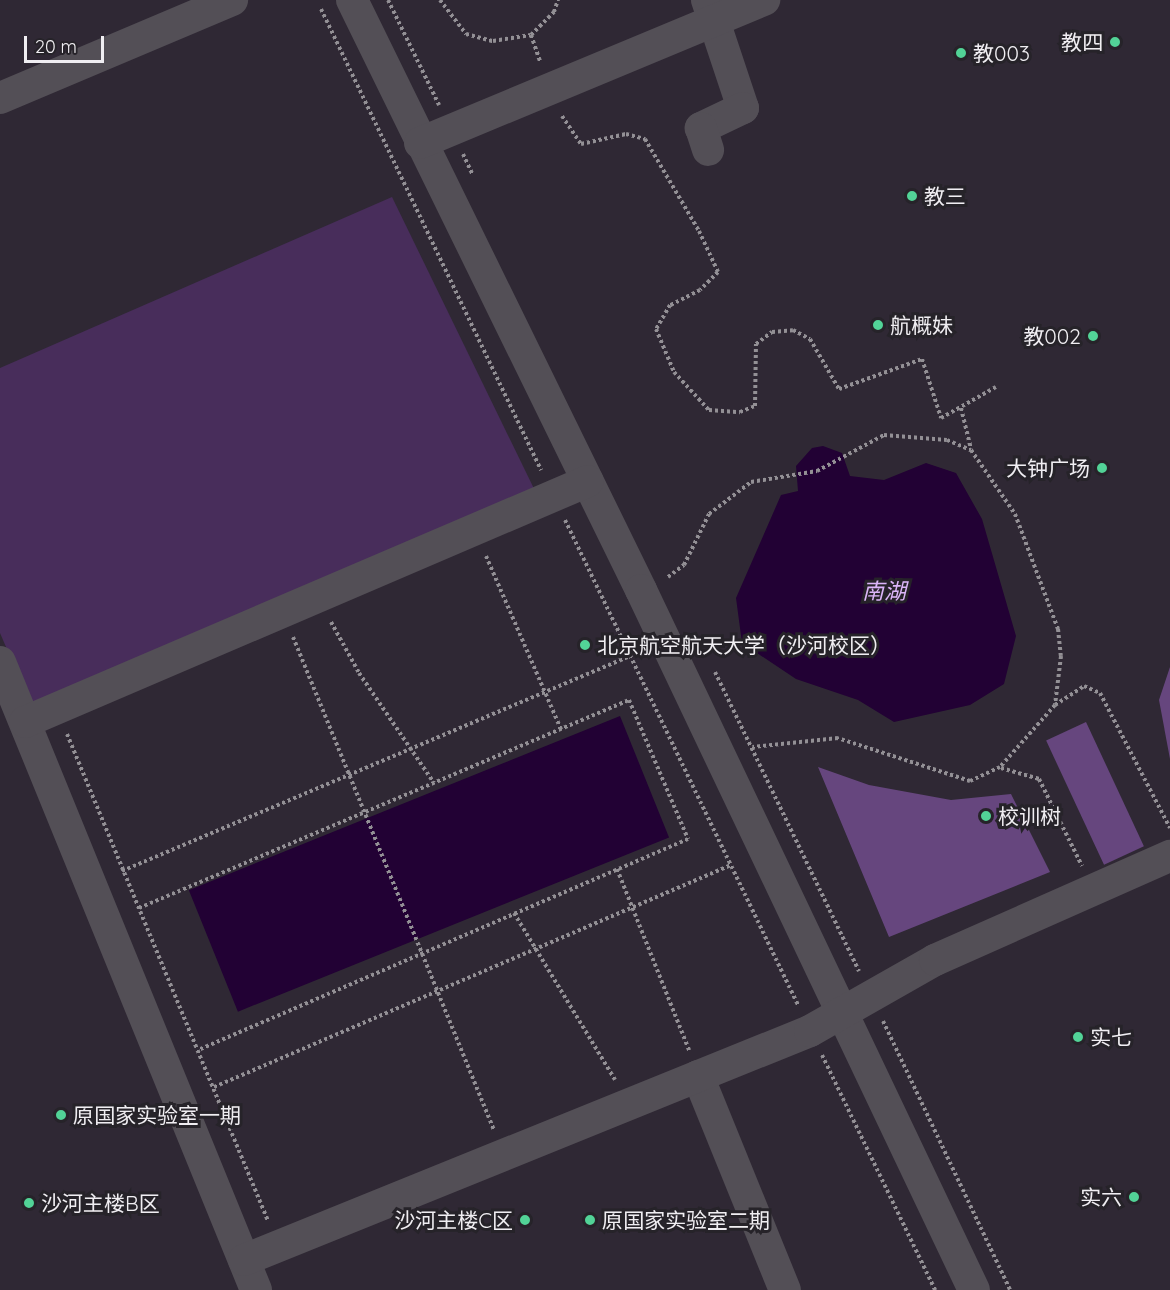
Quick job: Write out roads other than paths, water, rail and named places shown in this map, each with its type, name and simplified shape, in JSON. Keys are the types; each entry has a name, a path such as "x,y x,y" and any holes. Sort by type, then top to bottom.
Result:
{"street":[{"path":"0,99 232,0"},
{"path":"352,0 420,143 588,481 974,1290"},
{"path":"420,143 550,90 711,10 764,0"},
{"path":"708,150 701,128 743,108 711,10"},
{"path":"25,722 555,498 588,481"},
{"path":"0,662 256,1290"},
{"path":"244,1260 695,1068 810,1031 841,1010 935,960 1170,856"},
{"path":"695,1068 785,1290"}],"water":[{"name":"南湖","path":"823,446 842,453 850,476 884,480 926,463 956,473 982,519 1016,636 1004,684 970,705 894,722 858,700 796,679 742,643 736,598 781,495 798,491 796,466 812,448"},
{"path":"620,716 669,837 238,1012 189,890"}],"place":[{"name":"教四","path":"1115,42"},
{"name":"教003","path":"961,53"},
{"name":"教三","path":"912,196"},
{"name":"航概妹","path":"878,325"},
{"name":"教002","path":"1093,336"},
{"name":"大钟广场","path":"1102,468"},
{"name":"北京航空航天大学（沙河校区）","path":"585,645"},
{"name":"校训树","path":"986,816"},
{"name":"实七","path":"1078,1037"},
{"name":"原国家实验室一期","path":"61,1115"},
{"name":"实六","path":"1134,1197"},
{"name":"沙河主楼B区","path":"29,1203"},
{"name":"沙河主楼C区","path":"525,1220"},
{"name":"原国家实验室二期","path":"590,1220"}]}
